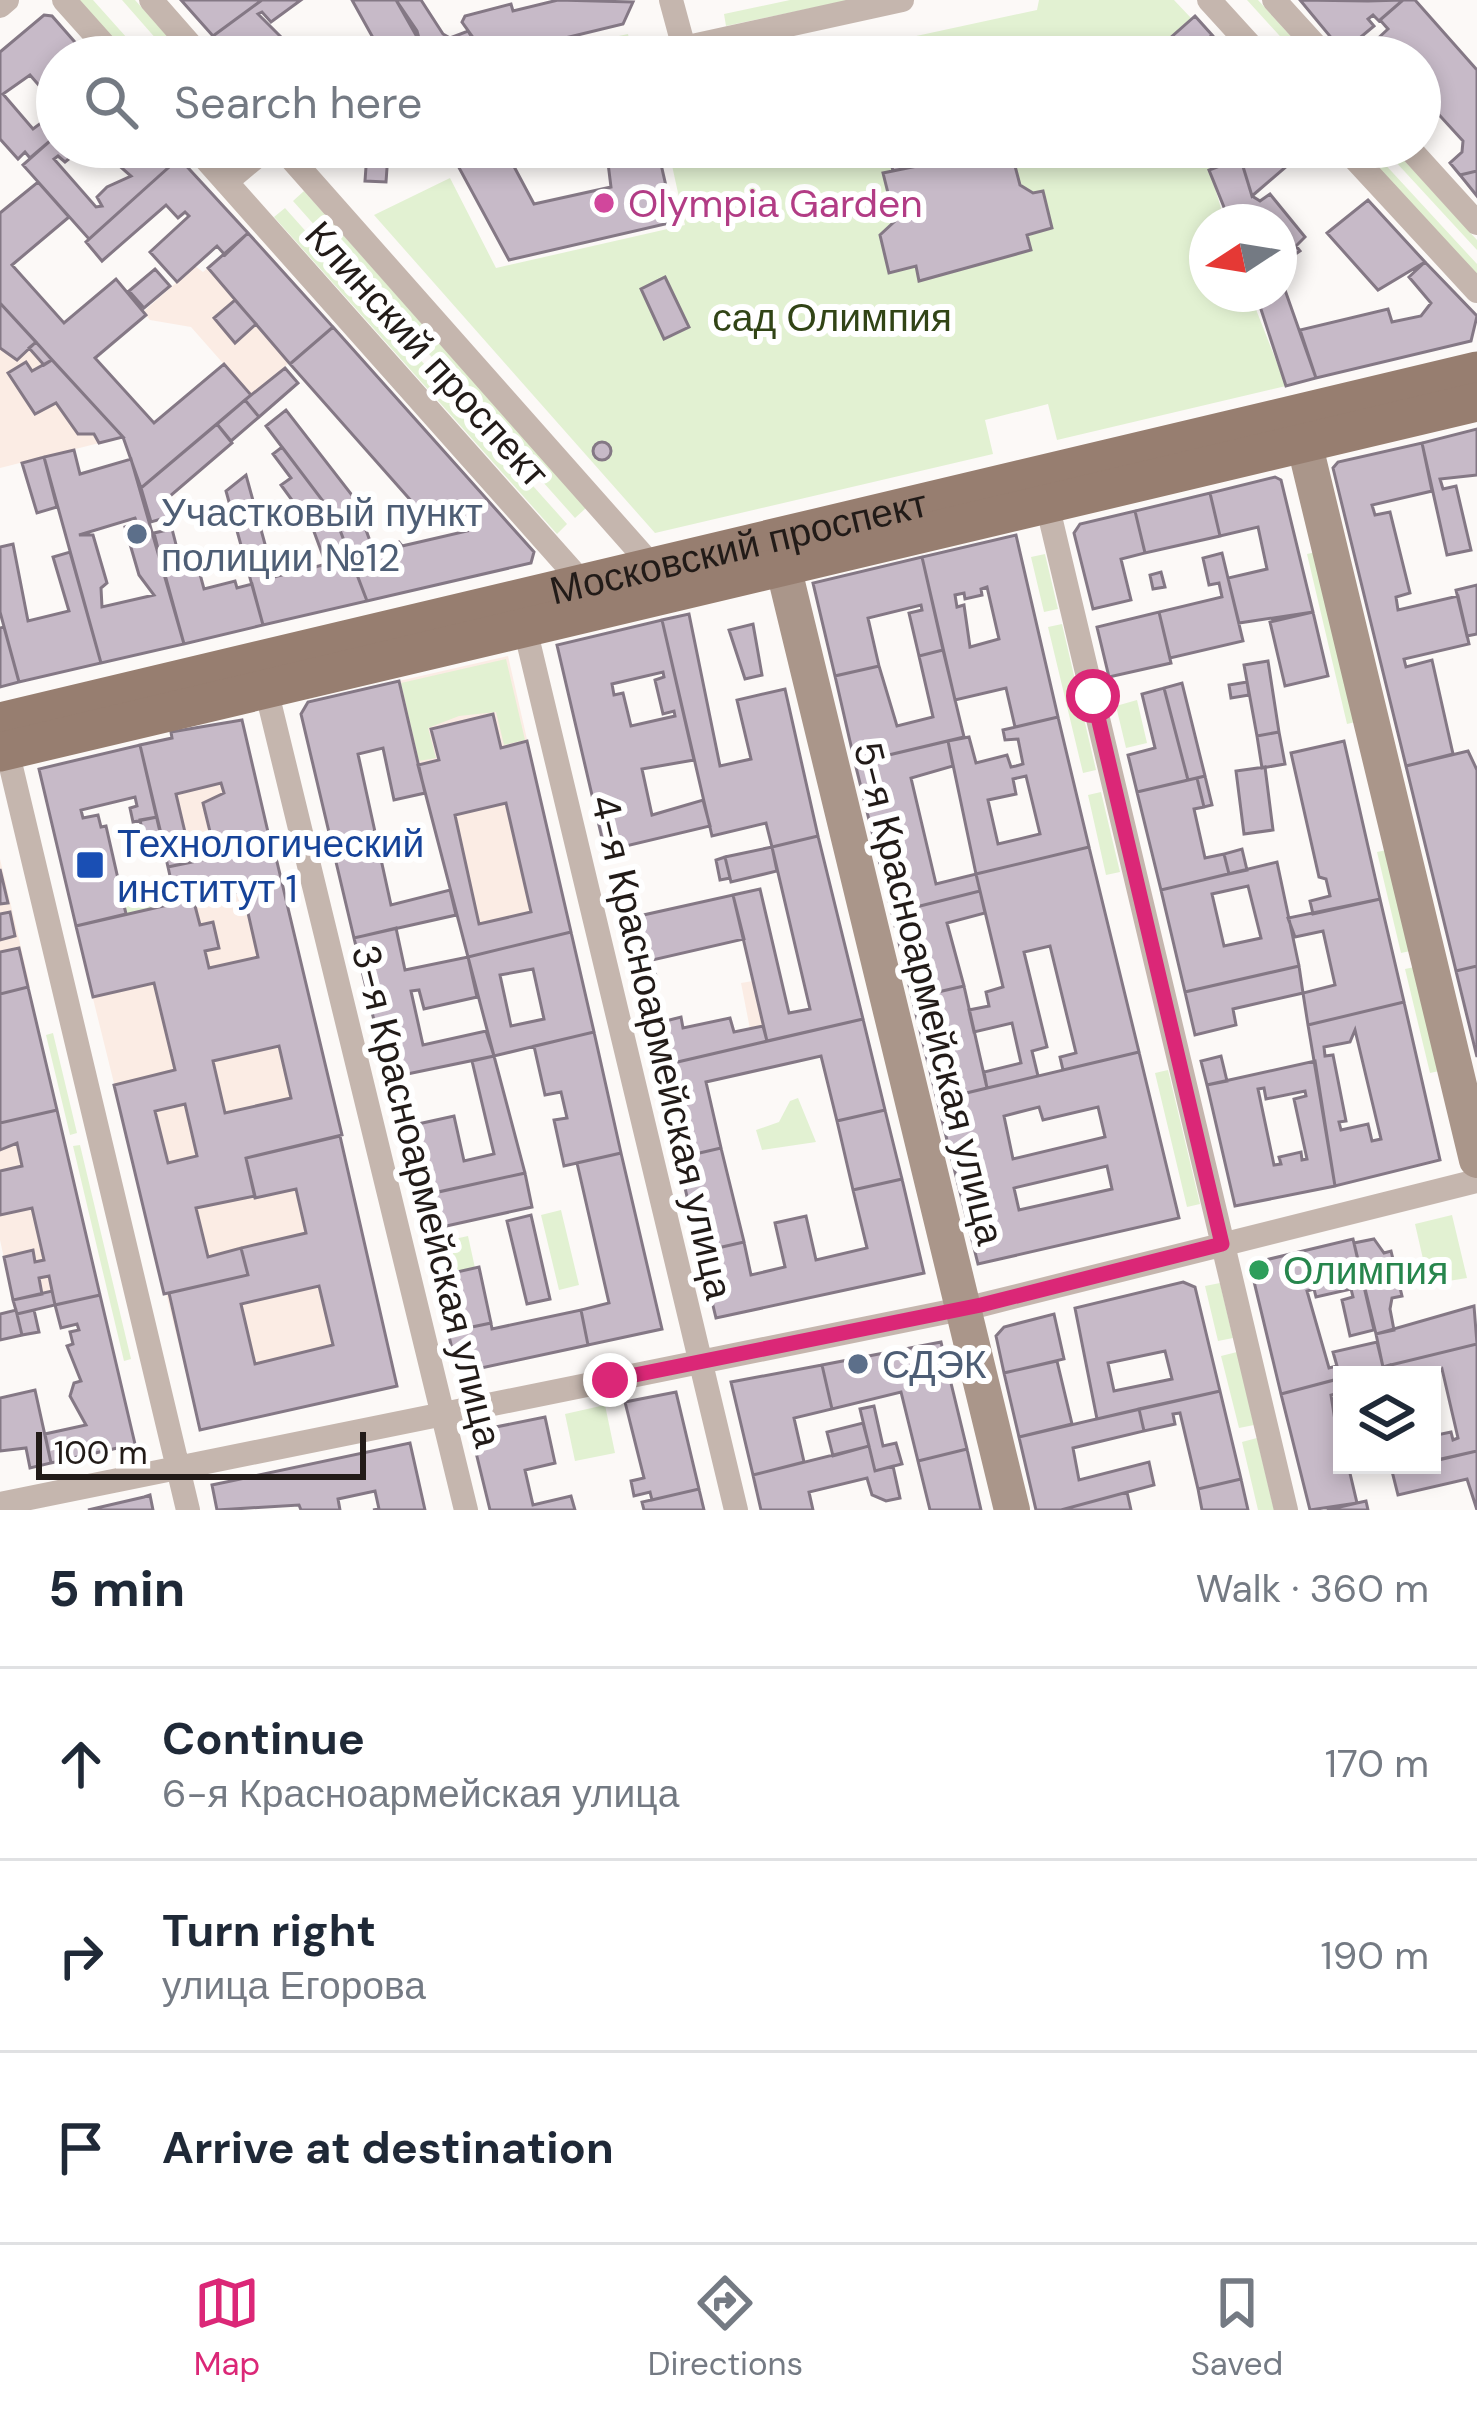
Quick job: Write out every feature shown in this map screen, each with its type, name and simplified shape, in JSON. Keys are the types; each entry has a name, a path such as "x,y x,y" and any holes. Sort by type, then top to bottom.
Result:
{"main road":[{"name":"Московский проспект","path":"594,596 653,567 1477,371"},
{"name":"Московский проспект","path":"2,742 594,596 783,566 1477,402"},
{"name":"Московский проспект","path":"2,742 266,689 521,614"}],"street":[{"path":"0,6 8,0"},
{"path":"64,0 96,36"},
{"path":"151,0 183,36"},
{"path":"671,0 681,36"},
{"path":"738,36 902,0"},
{"path":"1209,0 1242,36"},
{"path":"1274,0 1307,36"},
{"name":"Клинский проспект","path":"214,168 594,596"},
{"path":"226,182 243,168"},
{"name":"Клинский проспект","path":"300,168 653,567"},
{"path":"1363,168 1477,291"},
{"path":"1427,168 1477,223"},
{"path":"1304,442 1477,1160"},
{"path":"1047,504 1286,1510"},
{"name":"5-я Красноармейская улица","path":"783,566 1012,1510"},
{"name":"4-я Красноармейская улица","path":"521,614 736,1510"},
{"name":"3-я Красноармейская улица","path":"266,689 466,1510"},
{"path":"2,742 188,1510"},
{"path":"0,1504 963,1309 1477,1181"}],"shaded area":[{"path":"249,233 333,326 251,395 191,327 150,320 143,312 195,266 203,272"},
{"path":"0,303 36,342 123,437 0,468"},
{"path":"508,656 571,932 468,957 399,681"},
{"path":"242,720 397,1386 200,1430 75,926 175,902 140,745 171,738 171,732"},
{"path":"0,859 30,986 0,994"},
{"path":"753,981 763,1026 750,1029 741,983"},
{"path":"57,1110 100,1295 55,1305 52,1291 13,1300 0,1240 0,1123"}],"green space":[{"path":"79,0 93,0 125,36 111,36"},
{"path":"122,0 135,0 167,36 154,36"},
{"path":"790,0 850,0 726,26 724,14"},
{"path":"1039,0 1174,0 1191,18 1172,36 916,36 1037,10"},
{"path":"1247,0 1258,0 1291,36 1280,36"},
{"name":"сад Олимпия","path":"673,168 1209,168 1220,204 1189,204 1189,312 1257,312 1286,386 1057,440 1048,404 985,420 993,454 655,533 374,215 450,178 496,268 685,225"},
{"path":"1378,168 1388,168 1477,264 1477,275"},
{"path":"1401,168 1411,168 1477,240 1477,250"},
{"path":"304,191 586,508 575,518 293,201"},
{"path":"285,208 567,524 557,534 274,217"},
{"path":"1320,551 1360,721 1347,724 1307,554"},
{"path":"1045,554 1058,609 1044,612 1031,557"},
{"path":"1062,624 1096,770 1083,773 1048,627"},
{"path":"506,659 525,740 504,745 496,712 459,716 428,728 436,758 419,761 401,683"},
{"path":"1137,700 1147,743 1126,748 1116,706"},
{"path":"1101,792 1120,872 1106,875 1088,795"},
{"path":"1391,849 1415,950 1401,953 1377,852"},
{"path":"173,889 176,903 126,914 123,901"},
{"path":"1419,966 1444,1070 1430,1073 1405,969"},
{"path":"53,1033 77,1133 70,1135 46,1035"},
{"path":"1168,1070 1200,1204 1187,1207 1155,1073"},
{"path":"798,1098 816,1142 762,1150 756,1130 779,1122 790,1101"},
{"path":"80,1145 131,1359 124,1361 73,1146"},
{"path":"561,1210 579,1285 559,1290 541,1215"},
{"path":"1452,1215 1467,1278 1436,1283 1426,1272 1415,1224"},
{"path":"468,1236 475,1268 435,1277 427,1245"},
{"path":"1220,1283 1233,1338 1218,1341 1205,1286"},
{"path":"1237,1352 1254,1425 1239,1428 1221,1356"},
{"path":"605,1405 615,1453 575,1461 565,1414"},
{"path":"1257,1438 1274,1510 1258,1510 1242,1442"}],"building":[{"path":"181,0 262,0 213,36"},
{"path":"262,0 301,0 271,22 262,12 258,14 280,36 213,36"},
{"path":"352,0 396,0 416,36 372,36"},
{"path":"396,0 421,0 446,36 418,36"},
{"path":"558,0 633,2 623,24 574,36 472,36 462,22 465,16 511,4 513,11"},
{"path":"1300,0 1403,0 1379,21 1373,15 1368,19 1374,26 1362,36 1330,36"},
{"path":"1403,0 1415,0 1477,70 1477,171 1460,175 1450,163 1462,152 1463,141 1441,117 1441,36 1380,36 1388,29 1380,20"},
{"path":"44,15 52,16 70,36 36,36 36,82 30,75 3,94 33,129 36,127 36,153 30,158 25,152 18,159 0,139 0,52"},
{"path":"1195,16 1212,35 1211,36 1172,36"},
{"path":"36,154 36,168 62,168 96,207 102,206 97,197 107,187 131,176 122,168 168,168 89,239 23,165"},
{"path":"168,168 188,168 248,233 225,255 217,246 177,282 150,252 189,216 185,212 178,218 166,205 102,261 86,242"},
{"path":"366,168 387,168 386,182 365,181"},
{"name":"Olympiа Garden","path":"459,168 515,168 534,204 611,187 609,168 662,168 666,186 660,187 674,222 509,260"},
{"path":"907,168 1016,168 1020,185 1033,193 1043,191 1052,228 1027,235 1031,250 919,281 916,266 889,273 880,235 895,221 883,173"},
{"path":"1214,168 1243,168 1252,196 1260,201 1270,194 1278,204 1223,204 1209,170"},
{"path":"1243,168 1285,168 1252,196"},
{"path":"1477,171 1477,196 1460,175"},
{"path":"38,182 69,217 12,265 64,323 116,279 146,315 95,358 154,423 224,364 251,395 141,488 123,437 0,303 0,213"},
{"path":"1368,200 1425,262 1378,290 1327,233"},
{"path":"248,233 333,327 290,364 208,268"},
{"path":"1425,262 1477,316 1471,341 1316,378 1300,330 1388,309 1392,322 1421,316 1431,303 1409,277"},
{"path":"155,269 170,286 144,308 129,291"},
{"path":"665,277 689,327 664,339 641,289"},
{"path":"235,300 256,324 235,343 214,318"},
{"path":"0,303 36,342 17,360 0,348"},
{"path":"1262,312 1293,312 1316,378 1286,386"},
{"path":"333,327 534,552 531,563 367,601 335,517 266,426 286,410 365,512 362,519 374,552 399,542 402,546 467,531 457,512 448,511 429,521 290,364"},
{"path":"36,342 52,360 44,365 29,348"},
{"path":"52,360 123,437 99,443 94,434 78,434 56,403 35,414 8,373 26,362 32,371"},
{"path":"285,368 298,383 259,417 245,400"},
{"path":"245,400 259,417 231,441 217,424"},
{"path":"217,424 232,443 170,496 175,515 151,522 141,488"},
{"path":"1477,429 1477,475 1440,479 1443,489 1456,486 1471,550 1447,555 1422,443"},
{"path":"602,442 611,451 602,460 593,451"},
{"path":"1422,443 1432,491 1372,505 1375,515 1390,512 1410,593 1396,597 1398,610 1458,596 1469,644 1404,659 1406,667 1432,660 1453,754 1406,766 1333,468 1338,462"},
{"path":"282,447 335,517 367,601 263,625 226,491 246,475 274,577 335,562 334,555 323,556 313,529 281,485 291,478 273,454"},
{"path":"74,450 80,474 131,459 184,644 101,663 44,457","holes":["135,518 137,523 125,527 139,575 154,595 102,607 101,588 107,583 93,535 79,535"]},
{"path":"44,457 57,507 37,513 22,463"},
{"path":"1275,477 1281,480 1313,612 1239,623 1228,578 1267,569 1258,527 1220,536 1210,493"},
{"path":"1210,493 1220,536 1145,553 1135,511"},
{"path":"1135,511 1145,553 1121,559 1131,600 1093,609 1074,533 1080,524"},
{"path":"172,529 180,560 162,564 154,533"},
{"path":"1016,535 1058,717 1015,727 1006,688 955,700 922,557","holes":["987,587 999,639 970,647 964,605 957,607 955,595 964,593 965,599 982,595 981,589"]},
{"path":"13,544 28,621 69,611 53,557 70,552 101,663 19,682 0,612 0,547"},
{"path":"1222,553 1243,641 1170,658 1159,612 1222,597 1219,583 1209,585 1203,558"},
{"path":"922,557 943,650 919,656 909,613 922,610 921,605 868,618 879,666 835,676 813,583"},
{"path":"180,560 182,567 197,563 204,589 235,581 237,588 252,584 263,625 184,644 162,564"},
{"path":"1161,572 1165,587 1153,589 1150,575"},
{"path":"1477,585 1477,634 1467,636 1456,590"},
{"path":"1159,612 1171,663 1109,677 1097,627"},
{"path":"1313,612 1328,676 1285,686 1270,622"},
{"path":"689,614 720,766 751,759 737,700 785,689 818,836 772,847 766,823 712,836 662,620"},
{"path":"662,620 694,760 642,769 652,815 703,800 710,826 605,851 557,645","holes":["663,672 664,677 655,680 663,714 674,711 675,716 631,726 623,693 614,695 612,684"]},
{"path":"753,624 762,675 745,679 729,630"},
{"path":"4,627 19,682 0,687 0,628"},
{"path":"943,650 964,737 855,763 835,676 879,666 897,726 933,717 919,656"},
{"path":"1268,661 1279,732 1257,736 1244,665"},
{"path":"399,681 425,793 394,800 383,748 358,754 391,905 450,890 456,915 354,938 301,714 308,702"},
{"path":"1247,682 1249,695 1231,698 1229,685"},
{"path":"1182,683 1205,776 1188,780 1164,688"},
{"path":"1164,688 1188,780 1137,792 1128,755 1155,748 1142,694"},
{"path":"493,714 501,748 527,741 571,932 468,957 418,765 439,760 431,729","holes":["506,803 531,912 479,924 455,815"]},
{"path":"1058,717 1089,847 976,874 948,741 969,737 976,763 1007,755 1011,767 1023,764 1018,739 1005,740 1003,730","holes":["1026,776 1040,834 998,844 988,800 1016,794 1013,779"]},
{"path":"242,720 271,845 226,853 223,842 213,844 203,803 224,793 221,783 176,794 192,862 168,867 140,745 172,738 171,732"},
{"path":"1279,732 1285,764 1262,768 1257,736"},
{"path":"948,741 953,766 911,778 936,884 976,874 980,891 892,913 855,763"},
{"path":"1344,741 1380,899 1313,914 1310,901 1330,896 1326,879 1319,877 1291,753"},
{"path":"140,745 157,817 133,822 130,808 137,806 135,797 81,810 83,818 98,815 101,827 106,826 126,914 76,926 39,769"},
{"path":"1468,751 1477,770 1477,966 1456,971 1406,766"},
{"path":"1265,767 1273,830 1244,834 1236,771"},
{"path":"1205,776 1212,805 1204,807 1197,778"},
{"path":"1197,778 1204,807 1194,809 1205,858 1224,854 1229,874 1161,890 1137,792"},
{"path":"157,817 164,846 147,850 140,820"},
{"path":"818,836 863,1019 767,1041 733,895 760,889 789,1013 810,1009 772,847"},
{"path":"273,845 342,1135 246,1158 255,1196 196,1208 208,1257 241,1248 248,1275 164,1294 114,1085 175,1070 154,983 93,997 76,926 176,903 168,867","holes":["243,891 258,957 209,968 205,951 219,948 213,922 200,925 194,902","279,1046 291,1098 225,1113 213,1061","185,1104 197,1156 168,1163 155,1111"]},
{"path":"772,847 777,871 731,882 725,857"},
{"path":"1089,847 1139,1052 1063,1070 1060,1057 1076,1053 1050,946 1024,952 1047,1047 1032,1051 1038,1076 987,1088 984,1072 1021,1063 1012,1023 974,1032 969,1010 989,1006 986,992 1003,987 976,874"},
{"path":"1242,849 1247,870 1229,874 1224,854"},
{"path":"725,857 730,878 720,880 716,860"},
{"path":"1277,862 1299,966 1185,992 1161,890","holes":["1248,886 1261,938 1224,946 1212,894"]},
{"path":"0,869 8,903 0,904"},
{"path":"980,891 985,913 947,923 964,986 912,998 892,913"},
{"path":"733,895 744,939 652,960 656,976 635,980 621,920"},
{"path":"1380,899 1404,1002 1308,1025 1303,993 1335,985 1323,931 1295,937 1288,918"},
{"path":"10,912 15,936 0,940 0,914"},
{"path":"396,928 405,970 468,957 477,997 424,1009 419,990 411,991 423,1045 486,1031 494,1056 388,1078 354,938"},
{"path":"571,932 594,1032 494,1056 468,957","holes":["533,969 544,1019 511,1026 500,975"]},
{"path":"19,948 28,987 0,994 0,952"},
{"path":"1299,966 1303,993 1233,1009 1236,1025 1195,1035 1185,992"},
{"path":"1477,966 1477,1057 1456,971"},
{"path":"964,986 987,1088 937,1100 912,998"},
{"path":"28,987 57,1110 0,1123 0,994"},
{"path":"1404,1002 1440,1160 1335,1186 1308,1025","holes":["1355,1030 1381,1139 1372,1141 1368,1124 1341,1130 1339,1122 1346,1121 1333,1055 1325,1056 1324,1047 1350,1042"]},
{"path":"681,1017 683,1028 730,1018 734,1032 763,1026 767,1041 656,1067 646,1026"},
{"path":"863,1019 885,1110 837,1121 821,1056 706,1082 721,1148 678,1158 656,1067"},
{"path":"594,1032 621,1153 564,1166 554,1120 567,1118 561,1092 545,1095 534,1046"},
{"path":"1139,1052 1179,1218 978,1264 937,1100","holes":["1039,1107 1043,1120 1098,1107 1105,1137 1013,1159 1004,1116","1107,1166 1112,1189 1019,1210 1014,1188"]},
{"path":"494,1056 525,1173 424,1195 409,1126 454,1116 464,1161 494,1154 472,1061"},
{"path":"1221,1056 1227,1081 1207,1085 1201,1061"},
{"path":"1315,1061 1335,1186 1235,1206 1207,1085","holes":["1264,1088 1266,1099 1305,1091 1306,1096 1294,1099 1307,1159 1302,1160 1301,1152 1279,1157 1281,1164 1274,1165 1258,1089"]},
{"path":"57,1110 100,1295 55,1305 49,1276 39,1278 42,1294 13,1300 4,1257 33,1250 35,1262 44,1260 32,1208 0,1215 0,1171 22,1166 17,1143 0,1150 0,1123"},
{"path":"885,1110 902,1179 853,1190 837,1121"},
{"path":"340,1136 397,1386 200,1430 169,1293 248,1275 241,1248 306,1233 296,1189 255,1198 246,1158","holes":["319,1286 333,1345 255,1364 241,1304"]},
{"path":"721,1148 744,1242 700,1252 678,1158"},
{"path":"621,1153 662,1329 588,1345 581,1310 609,1303 577,1163"},
{"path":"525,1173 532,1207 424,1231 416,1197"},
{"path":"902,1179 924,1273 716,1318 700,1252 744,1242 751,1275 785,1267 775,1223 806,1216 816,1260 867,1248 853,1190"},
{"path":"531,1215 550,1299 527,1304 507,1221"},
{"path":"1353,1239 1374,1330 1350,1336 1342,1300 1353,1297 1351,1289 1316,1297 1314,1289 1307,1291 1329,1368 1333,1367 1333,1380 1281,1394 1251,1269 1257,1262"},
{"path":"1374,1239 1384,1253 1391,1251 1402,1296 1392,1298 1394,1330 1376,1334 1354,1243"},
{"path":"479,1267 491,1323 448,1332 435,1277"},
{"path":"1183,1282 1195,1287 1220,1391 1097,1419 1075,1308","holes":["1165,1351 1172,1379 1114,1391 1108,1363"]},
{"path":"52,1291 55,1305 17,1314 13,1300"},
{"path":"100,1295 135,1444 51,1463 45,1434 86,1425 70,1396 74,1383 81,1381 67,1346 73,1344 70,1332 79,1330 77,1324 61,1328 55,1305"},
{"path":"1474,1306 1477,1344 1383,1366 1376,1334"},
{"path":"16,1310 22,1335 0,1340 0,1314"},
{"path":"34,1310 39,1332 22,1335 17,1314"},
{"path":"581,1310 588,1345 458,1373 448,1332 491,1323 492,1329"},
{"path":"1054,1314 1064,1359 1004,1373 996,1336 1004,1327"},
{"path":"941,1342 967,1449 918,1461 901,1392 832,1409 822,1365"},
{"path":"1377,1342 1383,1366 1337,1366 1333,1352"},
{"path":"1477,1344 1477,1451 1441,1459 1441,1434 1451,1432 1453,1440 1458,1438 1441,1366 1390,1365"},
{"path":"1057,1361 1072,1424 1019,1437 1004,1373"},
{"path":"822,1365 832,1409 794,1418 804,1462 753,1475 731,1382"},
{"path":"1333,1380 1333,1474 1350,1474 1357,1503 1310,1510 1281,1394"},
{"path":"35,1390 51,1463 30,1468 26,1448 0,1451 0,1398"},
{"path":"1220,1391 1241,1479 1198,1489 1180,1413 1173,1414 1175,1424 1144,1431 1139,1409"},
{"path":"676,1392 699,1489 652,1500 650,1492 634,1496 631,1481 644,1478 625,1402"},
{"path":"874,1406 883,1446 896,1443 902,1464 875,1471 860,1409"},
{"path":"1139,1409 1144,1431 1073,1448 1079,1480 1149,1462 1154,1485 1061,1510 1036,1510 1019,1437"},
{"path":"545,1417 555,1463 525,1470 533,1505 571,1496 575,1510 490,1510 471,1432"},
{"path":"863,1423 869,1446 833,1456 827,1432"},
{"path":"410,1443 425,1510 373,1510 379,1509 375,1491 338,1499 340,1510 301,1510 299,1505 217,1510 212,1485"},
{"path":"869,1446 875,1471 893,1466 900,1498 886,1501 872,1495 867,1478 809,1492 813,1510 761,1510 753,1475"},
{"path":"967,1449 981,1510 930,1510 918,1461"},
{"path":"1477,1451 1477,1510 1467,1479 1398,1495 1393,1474 1441,1474 1441,1459"},
{"path":"1241,1479 1248,1510 1202,1510 1198,1489"},
{"path":"699,1489 704,1510 644,1510 642,1502"},
{"path":"1127,1492 1131,1510 1061,1510"},
{"path":"150,1495 153,1510 88,1510 144,1497"},
{"path":"1366,1501 1368,1510 1327,1510 1357,1503"}],"place":[{"name":"Olympiа Garden","path":"604,203"},
{"name":"Участковый пункт полиции №12","path":"137,534"},
{"name":"Технологический институт 1","path":"90,865"},
{"name":"Олимпия","path":"1259,1270"},
{"name":"СДЭК","path":"858,1364"}],"route":[{"path":"610,1380 981,1305 1222,1244 1093,696"}]}
